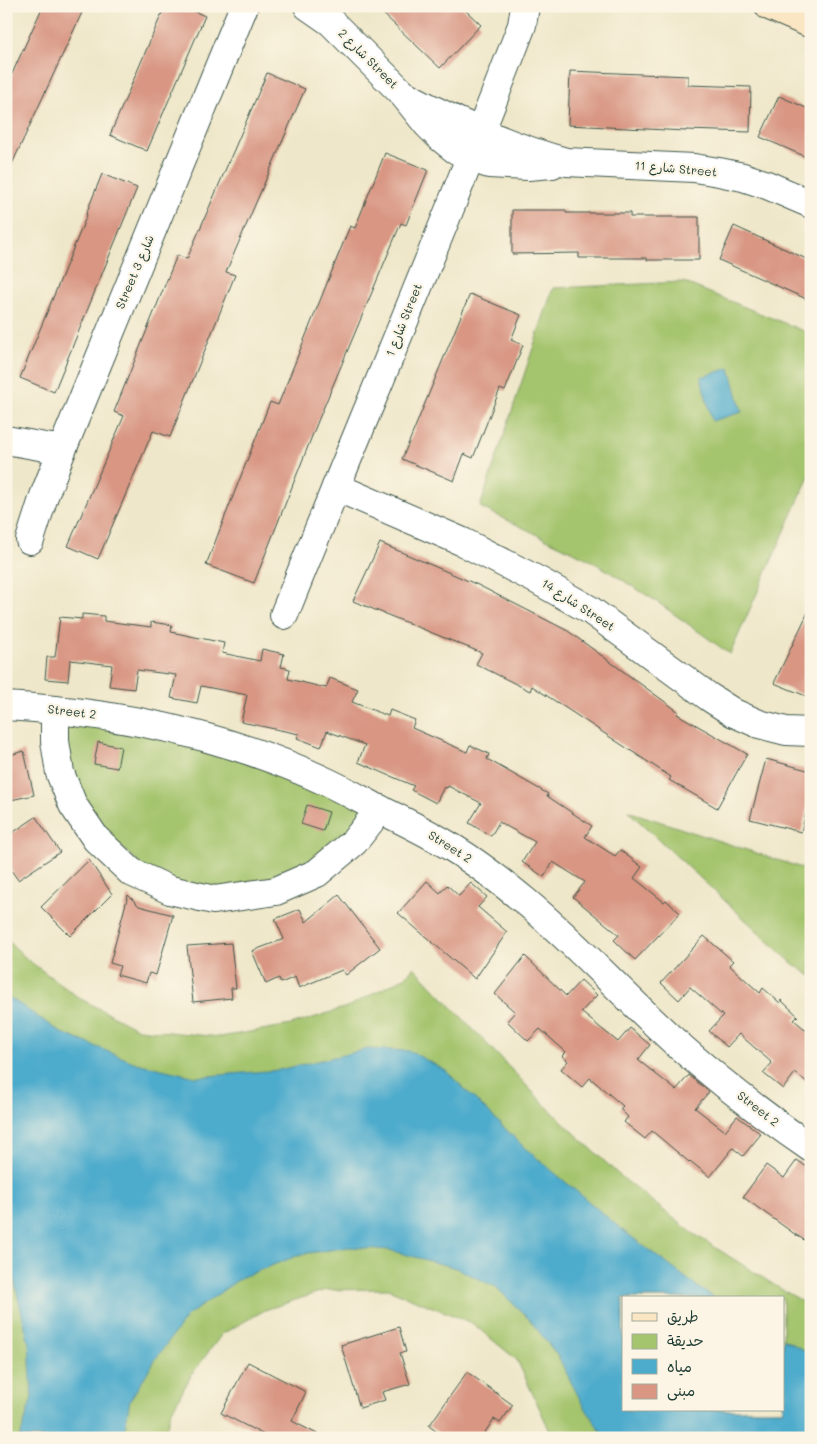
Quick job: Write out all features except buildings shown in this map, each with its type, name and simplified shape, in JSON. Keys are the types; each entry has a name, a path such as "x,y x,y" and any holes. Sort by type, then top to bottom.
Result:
{"main road":[{"path":"769,6 811,24"}],"street":[{"name":"Street شارع 3","path":"30,540 44,496 62,450 244,6"},
{"name":"شارع 2 Street","path":"308,6 331,22 403,94 440,137 455,149 472,158"},
{"name":"شارع 1 Street","path":"284,615 472,158 528,12"},
{"name":"شارع 2 Street","path":"403,94 434,111 482,131"},
{"name":"شارع 11 Street","path":"482,131 531,152 566,162"},
{"name":"شارع 11 Street","path":"472,158 489,164 508,166 547,165 566,162 694,168 743,177 811,204"},
{"path":"6,440 62,450"},
{"name":"شارع 14 Street","path":"336,487 463,542 539,581 590,610 709,697 734,713 759,724 777,729 811,732"},
{"name":"Street 2","path":"6,706 120,718 173,729 225,744 276,761 326,782 419,828 457,850 524,901 677,1044 779,1126 811,1148"},
{"path":"55,710 55,741 60,774 73,805 96,839 131,872 170,890 214,900 276,891 317,873 354,842 380,809"}],"green space":[{"path":"683,282 811,334 811,472 730,654 653,599 592,561 480,507 553,288"},
{"path":"55,710 120,718 380,809 276,891 170,890 73,805"},
{"path":"628,811 811,871 811,976 792,963"},
{"path":"6,939 28,960 79,998 138,1029 220,1037 291,1025 347,1007 404,978 414,967 545,1105 619,1175 691,1232 811,1306 811,1438 556,1438 549,1429 517,1360 472,1323 388,1289 326,1290 265,1310 222,1334 192,1374 170,1414 164,1438 6,1438"}],"water":[{"path":"730,368 742,412 712,421 701,377"},
{"path":"6,995 60,1032 136,1063 196,1077 279,1070 368,1049 410,1051 446,1071 525,1148 625,1232 712,1296 622,1296 622,1412 784,1412 784,1340 811,1354 811,1438 605,1438 582,1403 557,1355 529,1319 496,1287 456,1268 389,1250 350,1247 302,1254 242,1277 187,1316 157,1357 130,1400 123,1438 20,1438 32,1397 29,1344 13,1276 6,1265"}]}
